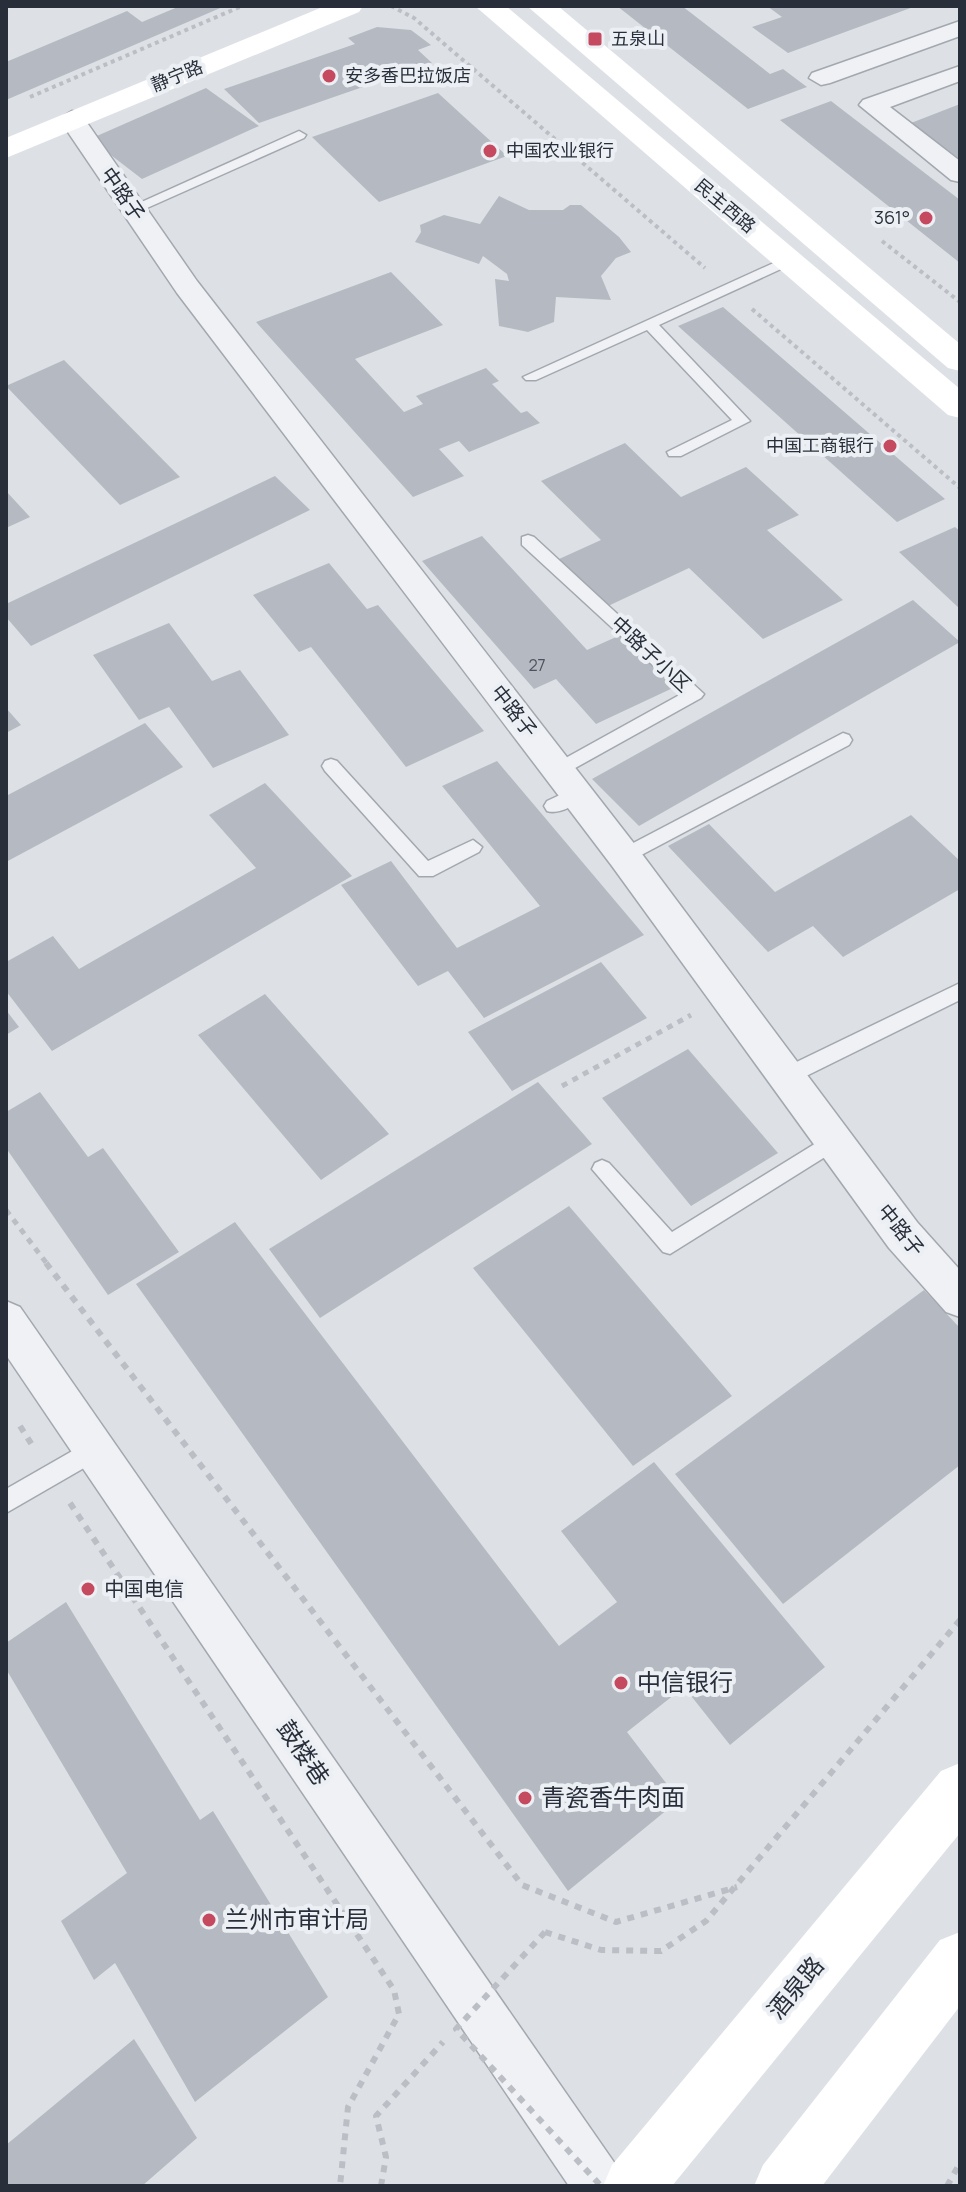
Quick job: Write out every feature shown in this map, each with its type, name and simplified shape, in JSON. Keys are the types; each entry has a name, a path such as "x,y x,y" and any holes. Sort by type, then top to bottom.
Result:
{"main road":[{"name":"静宁路","path":"6,149 349,6"},
{"name":"民主西路","path":"489,6 960,407"},
{"name":"民主西路","path":"541,6 960,361"},
{"name":"酒泉路","path":"633,2186 960,1790"},
{"path":"784,2186 960,1960"}],"street":[{"path":"821,78 960,28"},
{"path":"960,73 872,105 960,174"},
{"name":"中路子","path":"72,119 187,287 563,790 624,856 903,1235 960,1299"},
{"name":"鼓楼巷","path":"6,1320 600,2186"}],"lane":[{"path":"133,209 299,135"},
{"path":"531,377 789,260"},
{"path":"649,323 742,421 675,452"},
{"name":"中路子小区","path":"528,541 695,694 563,790"},
{"path":"624,856 843,740"},
{"path":"331,766 426,871 473,847"},
{"path":"787,1076 960,991"},
{"path":"602,1169 670,1245 834,1141"},
{"path":"6,1502 95,1449"}],"path":[{"path":"20,102 242,6"},
{"path":"391,6 414,18 960,488"},
{"path":"562,1086 726,994"},
{"path":"6,1210 522,1885 616,1922 737,1887"},
{"path":"14,1417 394,1990 399,2014 348,2107 340,2186"},
{"path":"381,2186 386,2157 376,2116 545,1932 601,1950 661,1951 706,1921 960,1620"},
{"path":"456,2029 600,2186"},
{"path":"947,2186 960,2163"}],"building":[{"path":"180,6 225,6 6,100 6,62 127,11 142,22"},
{"path":"617,6 682,6 770,74 783,69 807,87 748,109"},
{"path":"767,6 916,6 788,53 752,27 782,17"},
{"name":"安多香巴拉饭店","path":"377,27 411,30 431,45 418,50 432,63 259,123 224,89 355,44 348,38"},
{"path":"206,88 259,126 142,179 90,139"},
{"path":"438,93 507,156 379,202 312,137"},
{"path":"831,101 960,200 960,263 780,120"},
{"path":"960,104 960,159 911,123"},
{"path":"499,196 529,210 563,210 570,205 581,205 619,237 631,252 616,258 601,276 611,300 556,297 554,322 528,332 499,326 495,279 509,281 507,274 483,256 479,264 415,242 421,232 420,225 444,215 480,224"},
{"path":"391,272 443,325 355,359 404,412 423,404 416,396 486,368 499,381 492,384 521,413 527,411 540,423 469,452 459,441 439,449 464,476 413,497 256,322"},
{"path":"723,307 945,499 897,522 678,326"},
{"path":"64,360 180,477 120,505 6,386"},
{"path":"625,443 681,497 746,467 799,515 767,530 843,600 763,639 689,568 606,607 559,559 601,540 541,481"},
{"path":"275,476 310,510 31,646 6,617 6,604"},
{"path":"6,491 30,517 6,528"},
{"path":"955,527 960,531 960,609 899,552"},
{"path":"482,536 587,650 625,633 675,687 596,724 556,679 534,689 422,561"},
{"path":"329,563 367,609 378,605 484,731 406,767 311,647 299,652 253,595"},
{"path":"913,600 960,642 639,826 592,779"},
{"path":"169,623 212,681 240,670 289,735 213,768 169,707 139,720 93,655"},
{"path":"6,708 21,725 6,733"},
{"path":"145,723 183,767 6,862 6,796"},
{"path":"497,761 644,935 484,1018 448,971 418,986 341,885 391,861 457,948 540,906 442,786"},
{"path":"265,783 352,876 52,1051 6,991 6,962 53,936 79,969 256,868 209,815"},
{"path":"911,815 960,861 960,889 843,957 813,926 768,952 668,846 709,824 775,892"},
{"path":"601,962 647,1018 512,1091 468,1032"},
{"path":"265,994 389,1134 321,1180 198,1035"},
{"path":"6,1010 19,1027 6,1035"},
{"path":"688,1049 778,1153 691,1206 602,1098"},
{"path":"538,1082 592,1144 320,1318 269,1249"},
{"path":"40,1092 88,1157 103,1148 179,1252 108,1295 6,1148 6,1112"},
{"path":"569,1206 732,1396 633,1466 473,1268"},
{"path":"235,1222 559,1646 617,1602 561,1531 654,1462 825,1667 730,1745 684,1687 627,1732 679,1800 568,1891 136,1284"},
{"path":"924,1290 960,1328 960,1465 783,1604 675,1474"},
{"path":"66,1602 200,1820 213,1811 328,1997 195,2102 115,1963 94,1980 61,1921 127,1873 6,1669 6,1643"},
{"path":"134,2039 197,2138 142,2186 6,2186 6,2145"}],"place":[{"name":"五泉山","path":"595,39"},
{"name":"安多香巴拉饭店","path":"329,76"},
{"name":"中国农业银行","path":"490,151"},
{"name":"361°","path":"926,218"},
{"name":"中国工商银行","path":"890,446"},
{"name":"中国电信","path":"88,1589"},
{"name":"中信银行","path":"621,1683"},
{"name":"青瓷香牛肉面","path":"525,1798"},
{"name":"兰州市审计局","path":"209,1920"}]}
